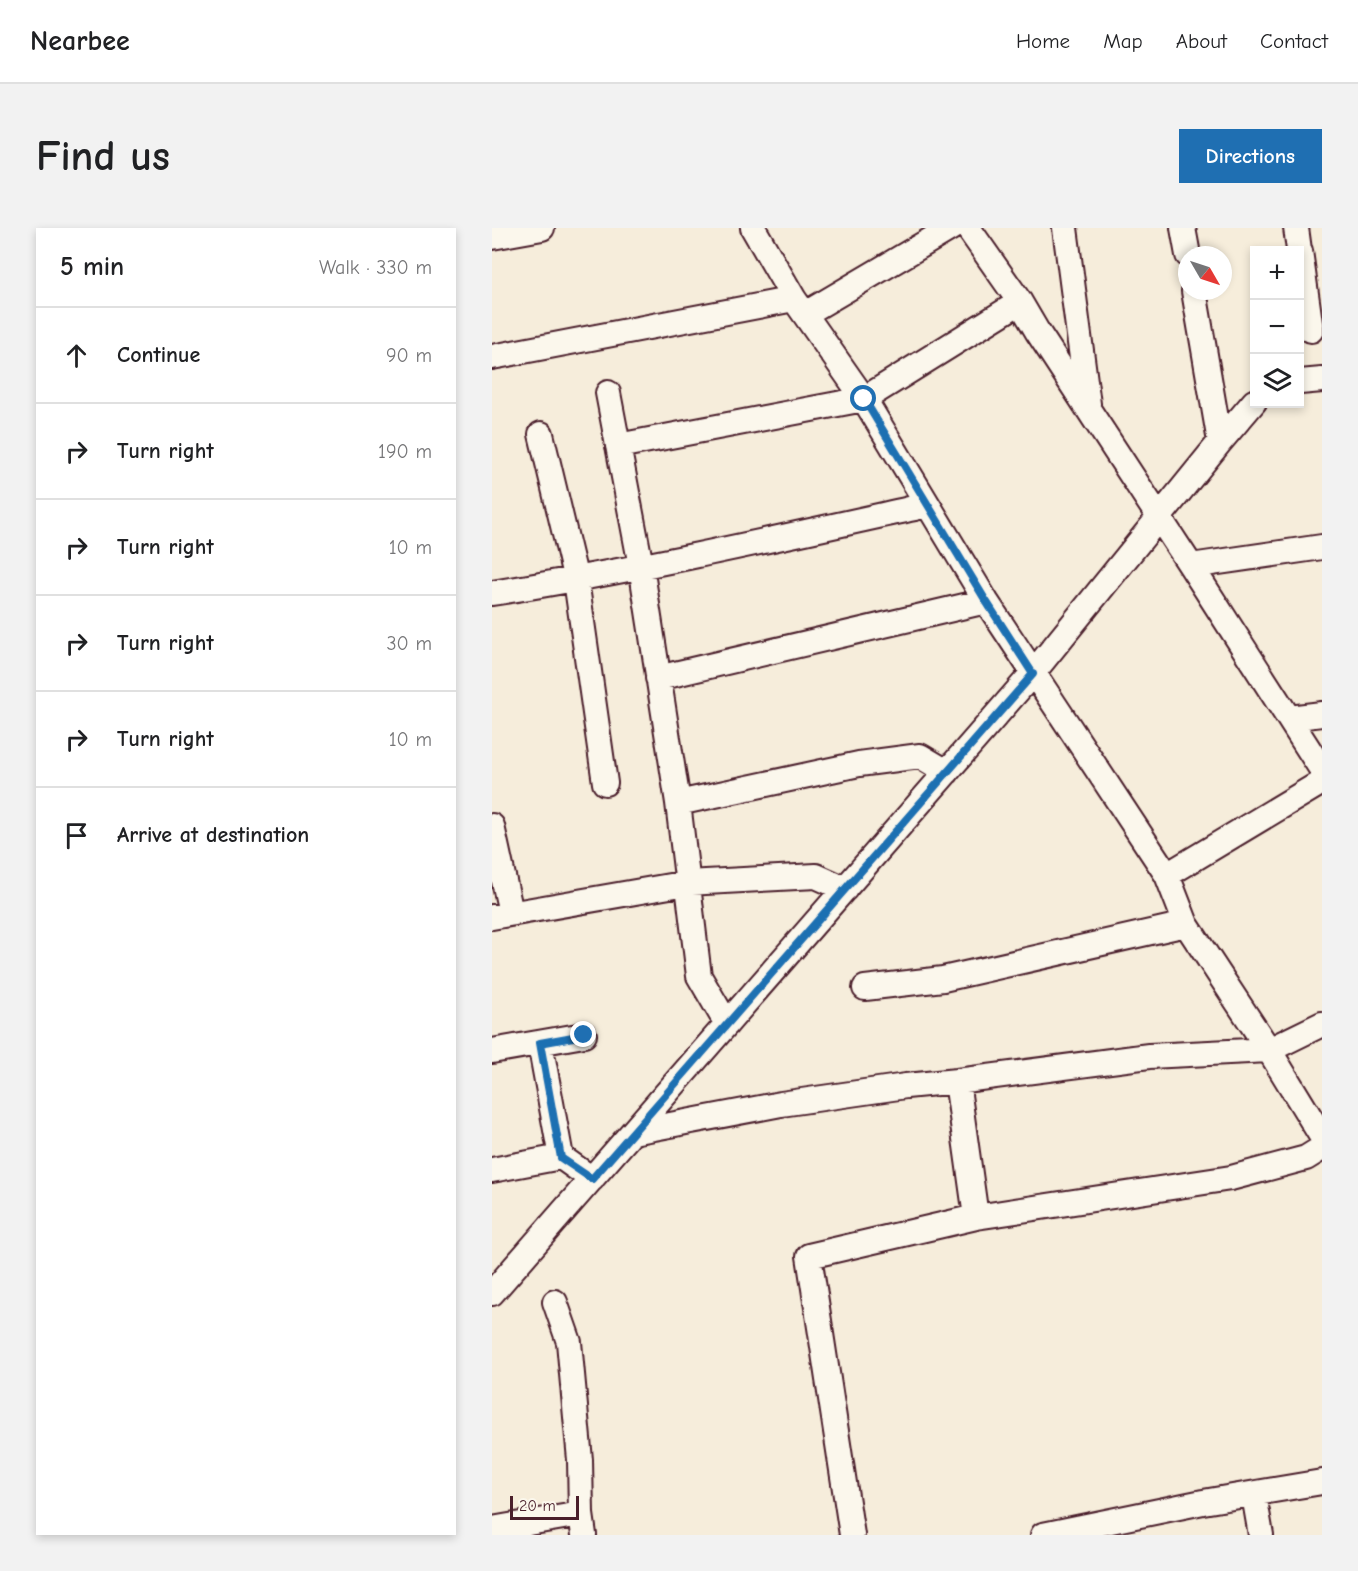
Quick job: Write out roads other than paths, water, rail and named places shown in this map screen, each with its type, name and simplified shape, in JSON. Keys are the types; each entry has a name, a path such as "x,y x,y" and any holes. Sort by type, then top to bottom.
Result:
{"street":[{"path":"492,237 542,228"},
{"path":"753,228 799,306 864,399 986,601 1167,875 1186,924 1269,1050 1322,1137"},
{"path":"492,357 799,306 951,228"},
{"path":"968,228 1020,302 1037,332 1322,770"},
{"path":"1065,228 1088,409"},
{"path":"1183,228 1186,246"},
{"path":"1296,228 1298,246"},
{"path":"1304,284 1311,331"},
{"path":"1196,300 1220,442"},
{"path":"618,446 864,399 1020,302"},
{"path":"1304,382 1322,380"},
{"path":"608,393 640,567 678,803 699,976 727,1024"},
{"path":"492,1293 1033,674 1250,407"},
{"path":"541,434 576,580 605,783"},
{"path":"492,593 576,580 928,505"},
{"path":"1191,566 1322,547"},
{"path":"658,678 986,601"},
{"path":"1289,718 1322,714"},
{"path":"678,803 859,764 920,756 947,772"},
{"path":"1167,875 1322,782"},
{"path":"492,826 502,915 687,883 816,876 845,889"},
{"path":"865,988 943,979 1186,924"},
{"path":"633,1132 781,1104 906,1086 1149,1056 1269,1050 1322,1024"},
{"path":"492,1051 584,1035"},
{"path":"540,1043 561,1158"},
{"path":"957,1081 976,1217"},
{"path":"852,1535 809,1256 976,1217 1231,1178 1306,1158 1322,1148"},
{"path":"492,1170 561,1158 592,1179"},
{"path":"492,1529 582,1525 580,1460 569,1342 555,1302"},
{"path":"1043,1535 1203,1502 1322,1482"},
{"path":"1254,1495 1261,1535"}]}
